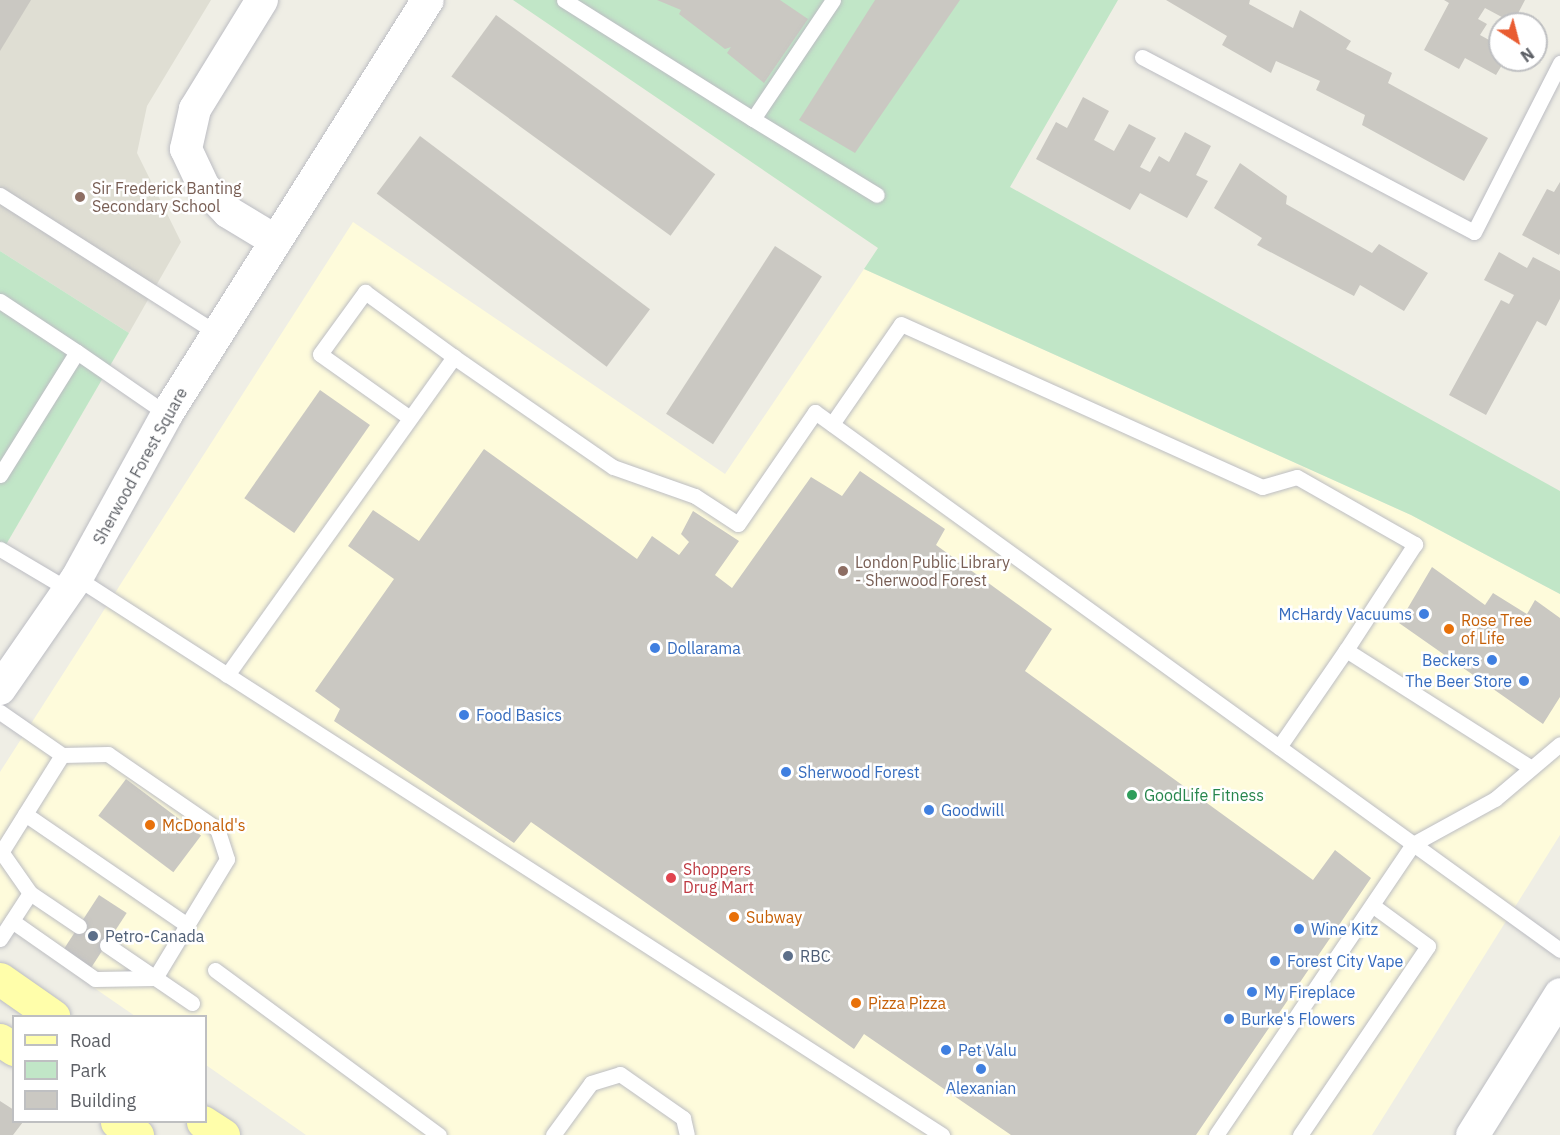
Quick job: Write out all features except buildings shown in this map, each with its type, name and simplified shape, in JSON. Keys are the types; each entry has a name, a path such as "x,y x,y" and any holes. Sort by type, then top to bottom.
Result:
{"main road":[{"path":"0,979 50,1015"},
{"path":"1472,1135 1560,994"},
{"path":"117,1123 137,1135"},
{"path":"205,1123 223,1135"}],"street":[{"path":"262,0 195,109 186,148 204,187 220,203 276,241"},
{"name":"Sherwood Forest Square","path":"0,689 73,584 167,414 428,0"}],"lane":[{"path":"564,0 877,195"},
{"path":"753,119 833,0"},
{"path":"1142,57 1474,232 1560,63"},
{"path":"0,195 218,334"},
{"path":"410,418 320,354 365,292 613,467 696,495 738,524 815,412 1560,950"},
{"path":"0,301 167,414"},
{"path":"832,424 901,324 1262,487 1297,477 1415,544 1279,747"},
{"path":"0,475 76,352"},
{"path":"227,675 454,357"},
{"path":"0,549 73,584 227,675 942,1135"},
{"path":"1346,650 1531,768"},
{"path":"0,712 62,755 108,754 218,830 227,859 155,978"},
{"path":"1216,1135 1413,844 1495,799 1560,744"},
{"path":"62,755 1,851 30,893 79,926"},
{"path":"25,814 187,925"},
{"path":"0,939 30,893"},
{"path":"1300,1135 1428,946 1372,905"},
{"path":"12,921 95,979 155,978"},
{"path":"107,945 192,1003"},
{"path":"214,970 439,1135"},
{"path":"553,1135 591,1083 620,1074 683,1118 687,1135"}],"shaded area":[{"name":"Sir Frederick Banting Secondary School","path":"0,0 211,0 147,106 137,153 181,242 129,333 0,251"},
{"path":"353,222 725,474 864,269 1411,515 1560,594 1560,835 1372,1135 306,1135 207,1066 207,1015 134,1015 0,923 0,772"}],"green space":[{"path":"513,0 1118,0 1010,187 1560,491 1560,594 1411,515 864,269 878,248"},
{"path":"0,251 129,333 0,555"}],"place":[{"name":"Sir Frederick Banting Secondary School","path":"80,197"},
{"name":"London Public Library - Sherwood Forest","path":"843,571"},
{"name":"McHardy Vacuums","path":"1424,614"},
{"name":"Rose Tree of Life","path":"1449,629"},
{"name":"Dollarama","path":"655,648"},
{"name":"Beckers","path":"1492,660"},
{"name":"The Beer Store","path":"1524,681"},
{"name":"Food Basics","path":"464,715"},
{"name":"Sherwood Forest","path":"786,772"},
{"name":"GoodLife Fitness","path":"1132,795"},
{"name":"Goodwill","path":"929,810"},
{"name":"McDonald's","path":"150,825"},
{"name":"Shoppers Drug Mart","path":"671,878"},
{"name":"Subway","path":"734,917"},
{"name":"Wine Kitz","path":"1299,929"},
{"name":"Petro-Canada","path":"93,936"},
{"name":"RBC","path":"788,956"},
{"name":"Forest City Vape","path":"1275,961"},
{"name":"My Fireplace","path":"1252,992"},
{"name":"Pizza Pizza","path":"856,1003"},
{"name":"Burke's Flowers","path":"1229,1019"},
{"name":"Pet Valu","path":"946,1050"},
{"name":"Alexanian","path":"981,1069"}]}
